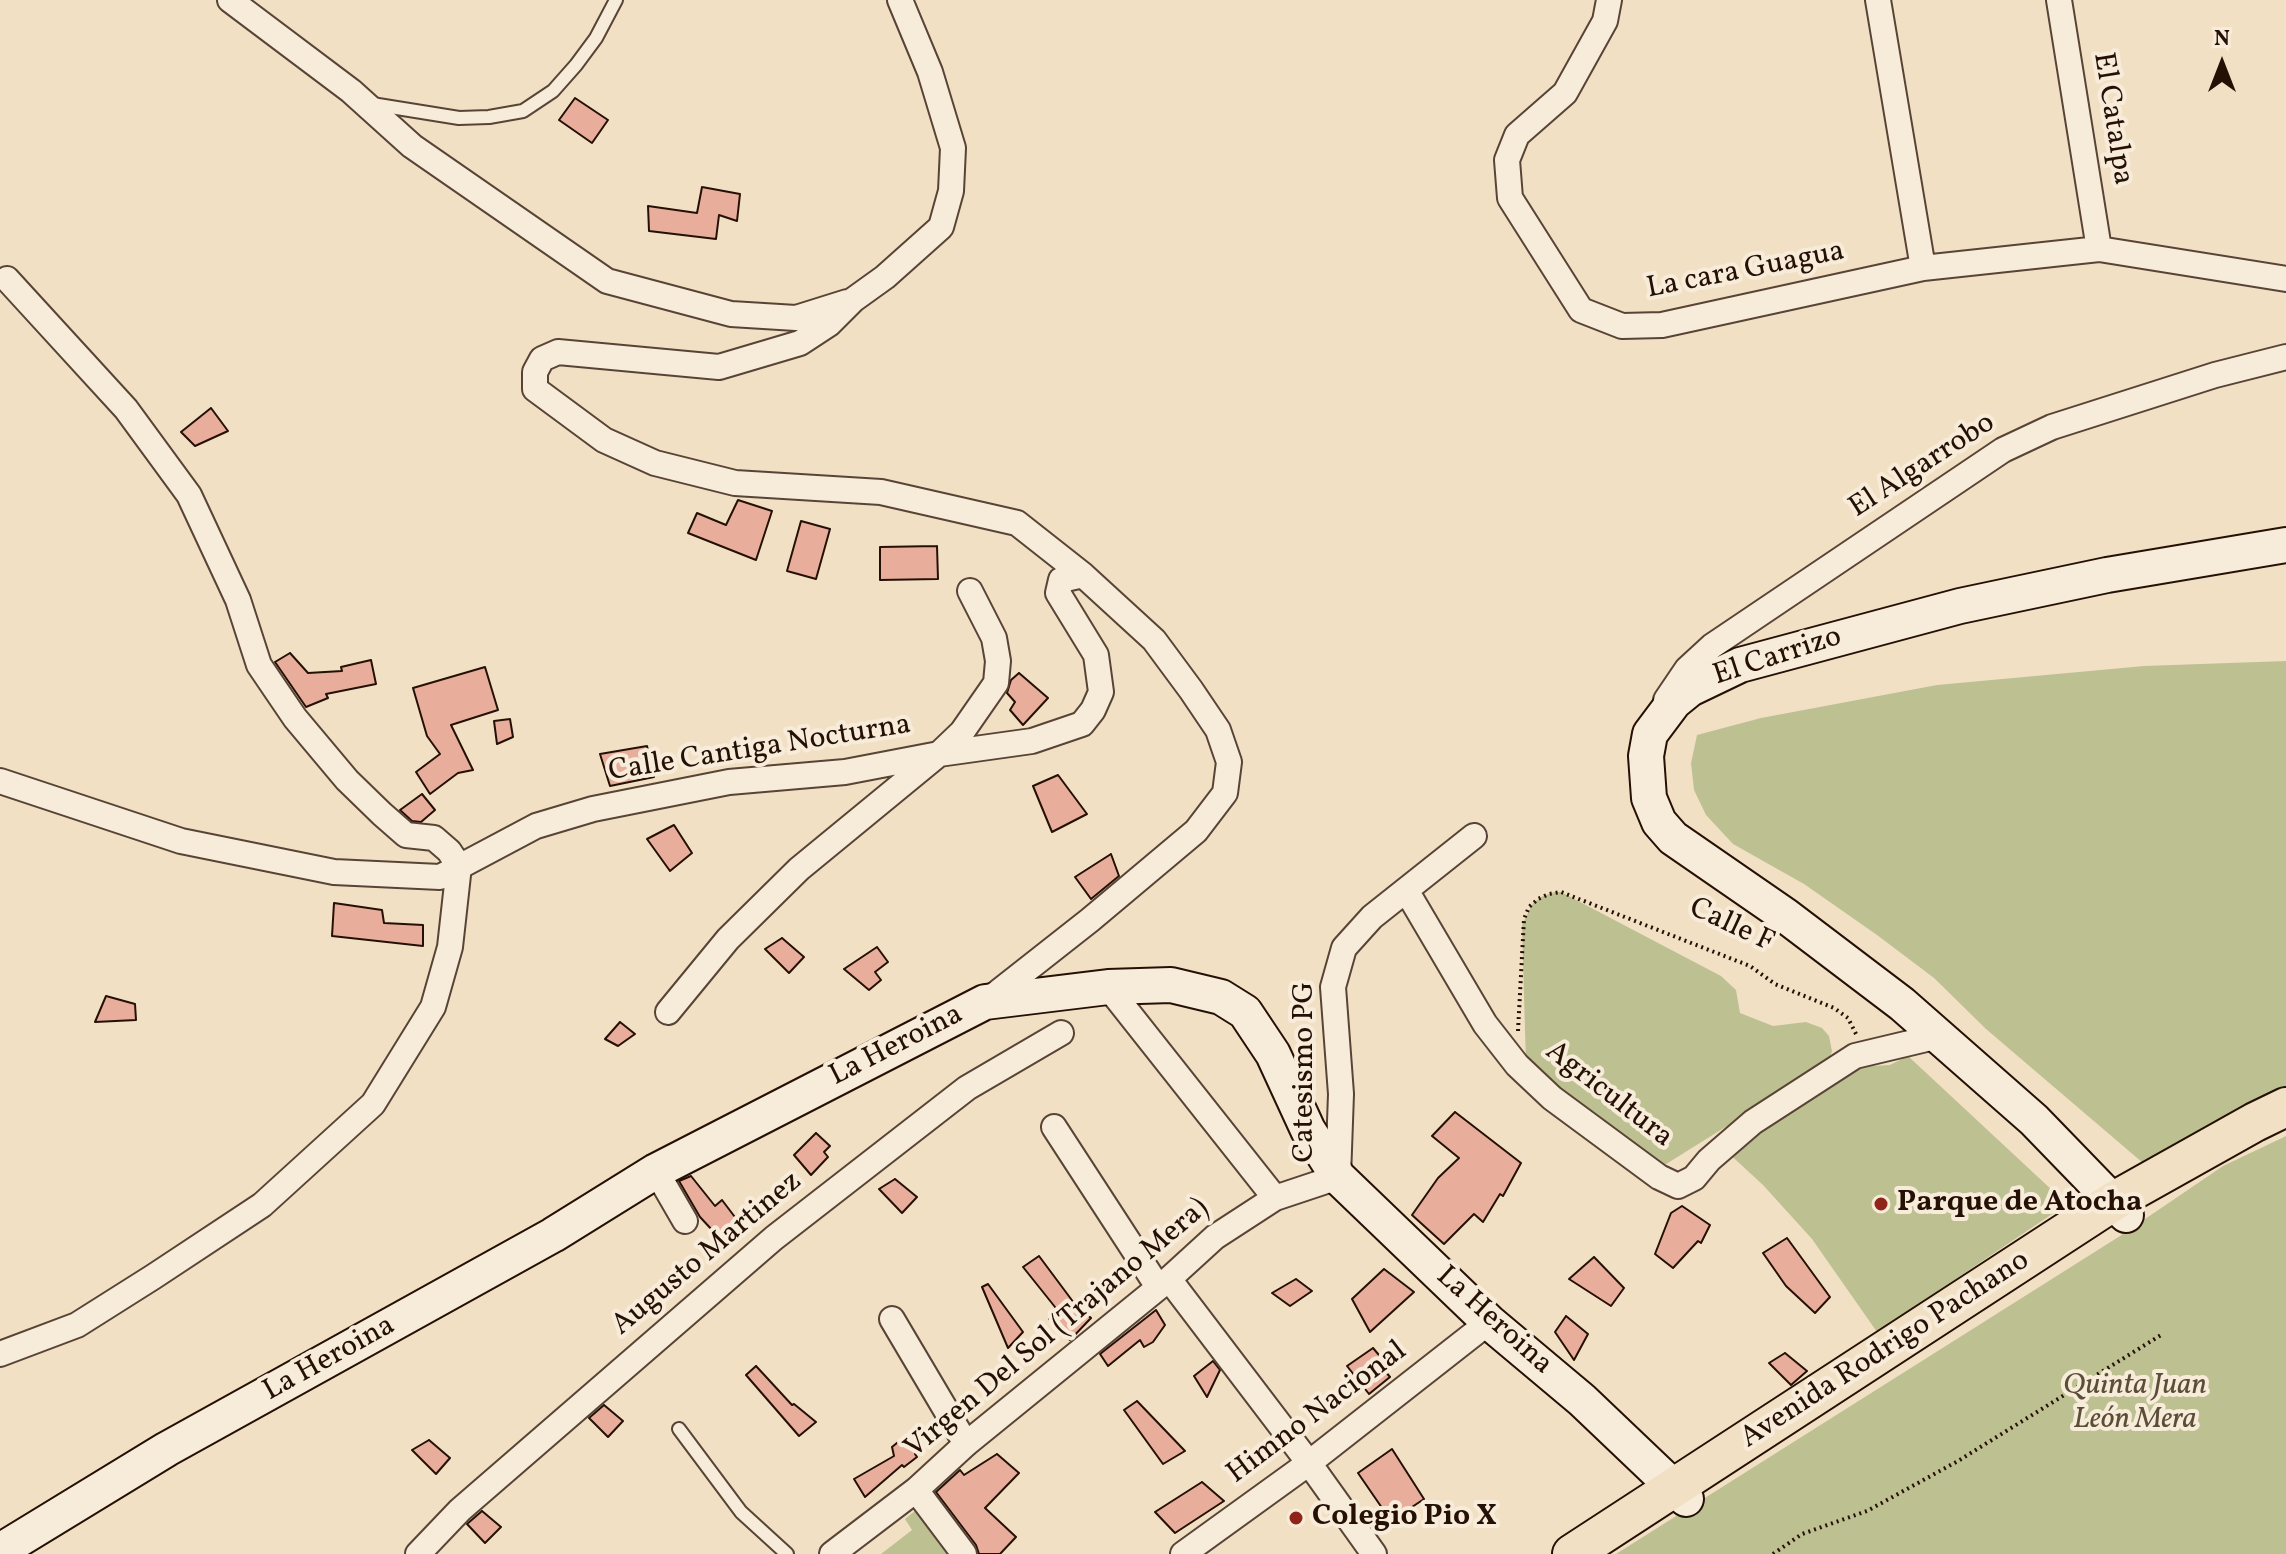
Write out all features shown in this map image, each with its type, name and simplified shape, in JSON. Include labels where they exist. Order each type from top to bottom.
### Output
[{"type":"main road","name":"Avenida Rodrigo Pachano","points":[[1572,1554],[1681,1493],[2120,1208],[2255,1122],[2286,1107]]},
{"type":"main road","name":"Avenida Rodrigo Pachano","points":[[2120,1208],[2286,1124]]},
{"type":"main road","name":"Avenida Rodrigo Pachano","points":[[1601,1554],[1681,1493]]},
{"type":"street","points":[[230,0],[365,103],[412,146],[607,281],[731,314],[796,318],[853,300]]},
{"type":"street","points":[[900,0],[930,72],[953,148],[951,191],[941,227],[885,277],[853,300],[829,324],[800,343],[719,367],[558,352],[542,359],[535,372],[535,389],[604,440],[655,463],[735,483],[881,492],[1017,523],[1083,575],[1154,640],[1218,730],[1229,762],[1225,793],[1196,831],[1090,920],[985,1002]]},
{"type":"street","name":"La cara Guagua","points":[[1609,0],[1605,21],[1565,93],[1517,135],[1507,160],[1510,198],[1581,310],[1622,326],[1662,325],[1923,268],[2099,249],[2286,279]]},
{"type":"street","points":[[1878,0],[1923,268]]},
{"type":"street","name":"El Catalpa","points":[[2059,0],[2099,249]]},
{"type":"street","points":[[0,1354],[77,1325],[262,1205],[373,1104],[433,1007],[450,947],[459,866],[449,851],[434,838],[406,835],[394,825],[347,780],[295,718],[259,665],[238,600],[189,495],[126,409],[7,279]]},
{"type":"street","name":"El Algarrobo","points":[[1655,725],[1670,691],[1700,656],[2003,450],[2052,427],[2215,375],[2286,357]]},
{"type":"street","name":"El Carrizo","points":[[2120,1208],[2034,1120],[1902,1004],[1786,916],[1673,838],[1659,822],[1649,798],[1646,756],[1655,725],[1674,702],[1690,689],[1740,665],[1960,606],[2107,575],[2286,545]]},
{"type":"street","name":"Calle Cantiga Nocturna","points":[[0,781],[181,841],[334,872],[440,877],[536,826],[593,809],[729,782],[845,772],[1032,741],[1082,724],[1101,692],[1096,655],[1058,593],[1061,580],[1083,575]]},
{"type":"street","points":[[668,1012],[728,939],[799,869],[962,732],[996,683],[998,661],[994,638],[970,591]]},
{"type":"street","name":"Catesismo PG","points":[[1338,1177],[1341,1094],[1333,987],[1344,948],[1372,917],[1474,836]]},
{"type":"street","name":"Agricultura","points":[[1406,890],[1485,1024],[1517,1065],[1552,1098],[1659,1177],[1678,1186],[1685,1184],[1753,1122],[1855,1056]]},
{"type":"street","name":"La Heroina","points":[[0,1551],[167,1449],[553,1235],[656,1171],[985,1002],[1108,987],[1171,985],[1221,997],[1245,1012],[1273,1054],[1308,1130],[1338,1177],[1489,1322],[1582,1400],[1681,1493]]},
{"type":"street","points":[[1108,987],[1275,1198]]},
{"type":"street","name":"Augusto Martinez","points":[[418,1554],[460,1510],[774,1238],[967,1088],[1061,1033]]},
{"type":"street","points":[[1855,1056],[1939,1036]]},
{"type":"street","points":[[1054,1127],[1164,1283],[1309,1463],[1374,1554]]},
{"type":"street","points":[[656,1171],[685,1221]]},
{"type":"street","name":"Virgen Del Sol (Trajano Mera)","points":[[832,1554],[916,1490],[966,1444],[1164,1283],[1215,1237],[1275,1198],[1338,1177]]},
{"type":"street","points":[[892,1319],[966,1444]]},
{"type":"street","name":"Himno Nacional","points":[[1183,1554],[1309,1463],[1489,1322]]},
{"type":"street","points":[[916,1490],[964,1554]]},
{"type":"lane","points":[[365,103],[459,118],[523,111],[553,91],[576,65],[596,38],[616,0]]},
{"type":"lane","points":[[679,1429],[741,1512],[787,1554]]},
{"type":"path","name":"Calle F","points":[[1517,1065],[1522,925],[1533,903],[1555,892],[1574,895],[1750,966],[1775,984],[1834,1008],[1848,1018],[1855,1029],[1858,1043],[1855,1056]]},
{"type":"path","points":[[1773,1554],[1802,1534],[1867,1511],[1958,1461],[2161,1335]]},
{"type":"green space","points":[[2286,661],[2286,1088],[2247,1104],[2143,1163],[1986,1029],[1934,978],[1804,884],[1733,844],[1706,815],[1694,790],[1691,763],[1697,735],[1761,718],[1937,685],[2144,666]]},
{"type":"green space","points":[[1561,892],[1721,976],[1736,990],[1740,1013],[1773,1026],[1806,1022],[1822,1028],[1829,1036],[1832,1051],[1828,1063],[1663,1166],[1526,1064],[1522,925],[1533,903]]},
{"type":"green space","points":[[1908,1056],[2067,1204],[1877,1332],[1812,1239],[1763,1185],[1724,1149],[1853,1067],[1890,1065]]},
{"type":"green space","name":"Quinta Juan León Mera","points":[[2286,1136],[2286,1554],[1616,1554],[2120,1236],[2223,1166]]},
{"type":"green space","points":[[916,1510],[950,1554],[881,1554],[912,1530],[905,1519]]},
{"type":"building","points":[[575,98],[608,120],[592,143],[559,120]]},
{"type":"building","points":[[702,187],[740,194],[737,221],[719,215],[716,239],[649,231],[648,206],[697,213]]},
{"type":"building","points":[[211,408],[228,431],[195,446],[181,432]]},
{"type":"building","points":[[738,500],[772,511],[756,560],[688,533],[697,513],[726,525]]},
{"type":"building","points":[[801,521],[830,529],[816,579],[787,571]]},
{"type":"building","points":[[937,546],[938,579],[880,580],[880,547]]},
{"type":"building","points":[[290,653],[308,673],[342,671],[341,667],[371,660],[376,684],[326,694],[328,698],[306,707],[275,662]]},
{"type":"building","points":[[485,667],[498,710],[451,725],[473,770],[458,773],[430,794],[416,772],[440,754],[427,736],[413,688]]},
{"type":"building","points":[[1019,673],[1048,698],[1023,725],[1010,710],[1015,702],[1007,693],[1011,680]]},
{"type":"building","points":[[510,719],[513,737],[497,744],[494,721]]},
{"type":"building","points":[[647,746],[654,777],[610,786],[600,754]]},
{"type":"building","points":[[1058,775],[1087,814],[1052,832],[1033,786]]},
{"type":"building","points":[[422,794],[435,810],[421,822],[412,821],[400,810]]},
{"type":"building","points":[[674,825],[692,853],[670,871],[647,839]]},
{"type":"building","points":[[1111,854],[1119,876],[1091,899],[1075,877]]},
{"type":"building","points":[[334,903],[382,910],[384,923],[423,925],[423,946],[332,936]]},
{"type":"building","points":[[782,938],[804,957],[789,973],[765,949]]},
{"type":"building","points":[[877,947],[888,962],[875,972],[881,980],[869,990],[844,969]]},
{"type":"building","points":[[106,996],[135,1004],[136,1020],[95,1022]]},
{"type":"building","points":[[620,1022],[635,1034],[618,1046],[605,1039]]},
{"type":"building","points":[[1455,1112],[1521,1163],[1503,1196],[1500,1194],[1483,1222],[1474,1214],[1444,1244],[1412,1215],[1438,1178],[1459,1158],[1432,1136]]},
{"type":"building","points":[[816,1133],[830,1146],[824,1152],[828,1157],[811,1175],[794,1155]]},
{"type":"building","points":[[691,1176],[715,1206],[722,1200],[747,1233],[726,1245],[700,1217],[679,1181]]},
{"type":"building","points":[[895,1179],[917,1197],[902,1213],[879,1189]]},
{"type":"building","points":[[1682,1206],[1710,1225],[1701,1243],[1698,1241],[1673,1268],[1655,1254],[1671,1213]]},
{"type":"building","points":[[1787,1238],[1830,1297],[1815,1313],[1786,1286],[1763,1253]]},
{"type":"building","points":[[1039,1256],[1074,1303],[1091,1318],[1070,1340],[1049,1319],[1059,1312],[1023,1267]]},
{"type":"building","points":[[1594,1257],[1624,1288],[1611,1306],[1569,1279]]},
{"type":"building","points":[[1384,1269],[1414,1292],[1370,1332],[1352,1299]]},
{"type":"building","points":[[1296,1279],[1312,1291],[1290,1306],[1272,1293]]},
{"type":"building","points":[[988,1284],[1023,1332],[1008,1348],[982,1287]]},
{"type":"building","points":[[1156,1310],[1165,1325],[1153,1342],[1144,1347],[1140,1340],[1108,1366],[1100,1354]]},
{"type":"building","points":[[1566,1316],[1588,1334],[1574,1360],[1555,1332]]},
{"type":"building","points":[[1373,1348],[1384,1361],[1380,1365],[1390,1377],[1369,1394],[1347,1366]]},
{"type":"building","points":[[1785,1353],[1807,1371],[1791,1385],[1769,1363]]},
{"type":"building","points":[[1213,1361],[1220,1370],[1207,1397],[1194,1376]]},
{"type":"building","points":[[756,1366],[792,1405],[816,1422],[799,1436],[746,1375]]},
{"type":"building","points":[[1137,1401],[1185,1451],[1163,1464],[1124,1410]]},
{"type":"building","points":[[604,1405],[623,1421],[608,1437],[589,1418]]},
{"type":"building","points":[[903,1438],[910,1447],[916,1443],[920,1449],[915,1454],[917,1457],[904,1467],[902,1465],[865,1497],[854,1479],[894,1456],[892,1447]]},
{"type":"building","points":[[429,1440],[450,1458],[436,1474],[412,1450]]},
{"type":"building","points":[[1392,1449],[1424,1499],[1391,1521],[1358,1473]]},
{"type":"building","points":[[997,1454],[1019,1473],[985,1508],[1016,1537],[1000,1554],[979,1554],[976,1545],[936,1492],[960,1470],[964,1475]]},
{"type":"building","points":[[1202,1482],[1224,1501],[1175,1533],[1155,1512]]},
{"type":"building","points":[[482,1511],[501,1527],[485,1543],[467,1524]]},
{"type":"place","name":"Parque de Atocha","points":[[1881,1204]]},
{"type":"place","name":"Colegio Pio X","points":[[1296,1518]]}]
